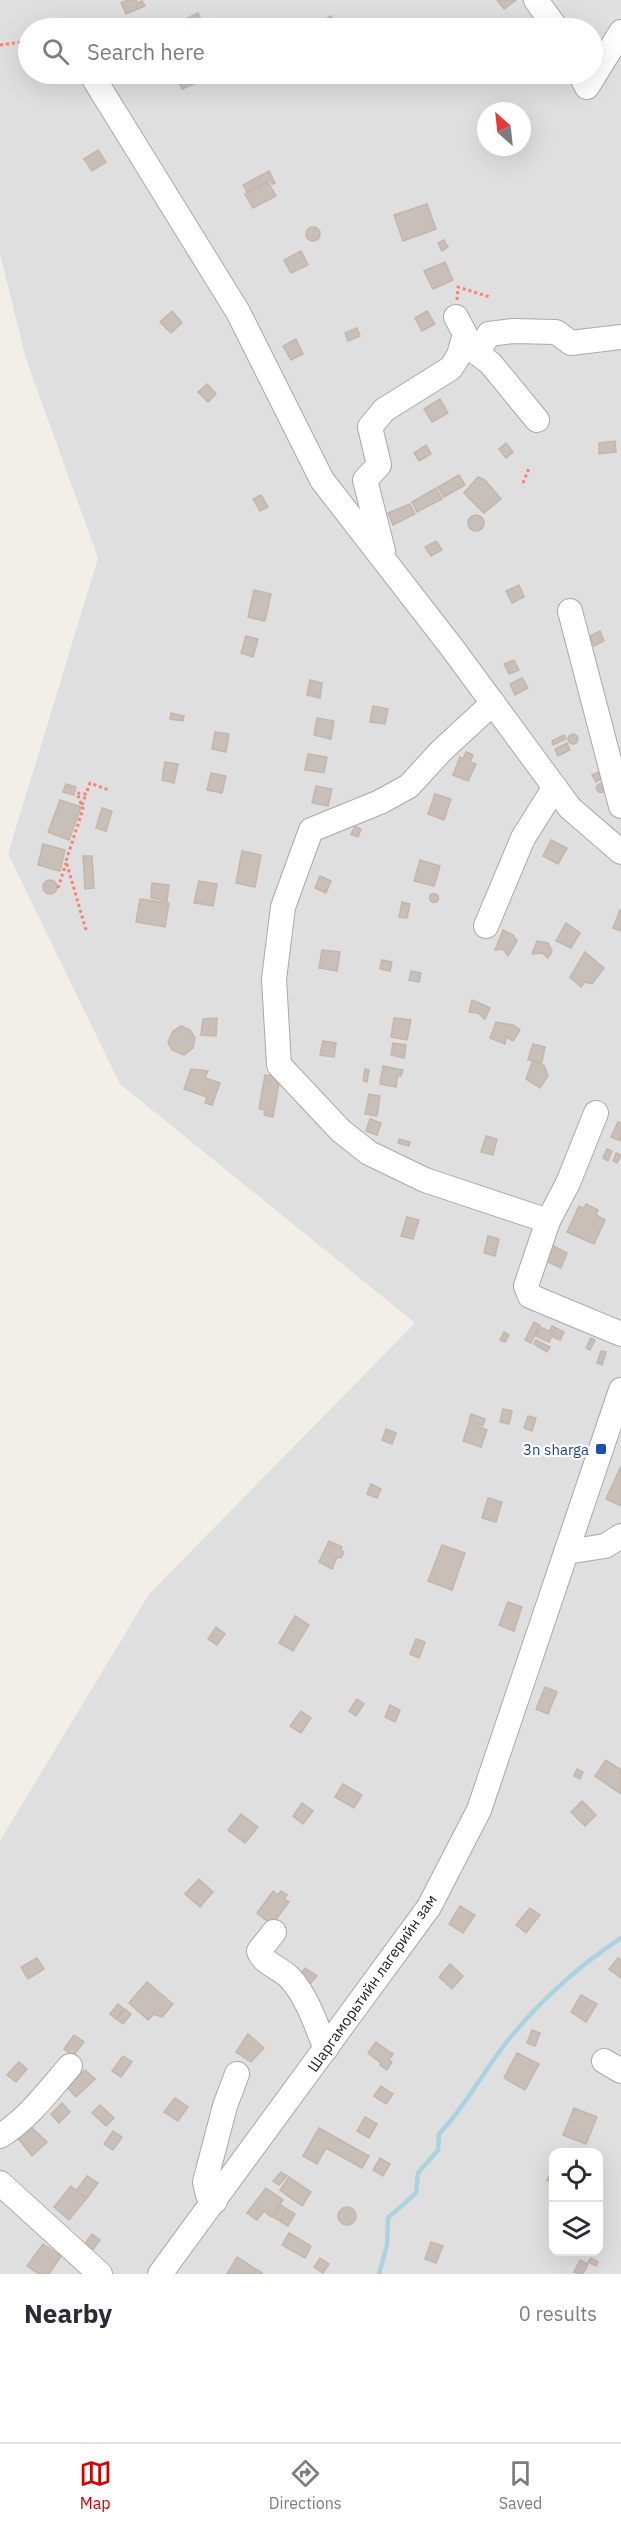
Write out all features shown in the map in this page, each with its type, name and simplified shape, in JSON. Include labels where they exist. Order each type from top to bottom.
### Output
[{"type":"street","points":[[536,0],[549,18]]},
{"type":"street","points":[[603,61],[621,32]]},
{"type":"street","points":[[97,84],[238,312],[322,480],[493,703],[570,808],[621,852]]},
{"type":"street","points":[[456,317],[470,347],[491,364],[537,420]]},
{"type":"street","points":[[386,562],[365,480],[379,465],[370,427],[384,410],[451,368],[470,347],[489,334],[513,331],[556,332],[571,343],[621,337]]},
{"type":"street","points":[[570,611],[621,806]]},
{"type":"street","points":[[493,703],[441,751],[409,786],[380,802],[311,830],[283,907],[274,979],[279,1065],[341,1131],[369,1153],[425,1180],[548,1221]]},
{"type":"street","points":[[486,926],[523,838],[555,787]]},
{"type":"street","points":[[596,1113],[568,1183],[548,1221],[526,1286],[530,1296],[621,1334]]},
{"type":"street","name":"Шаргаморьтийн лагерийн зам","points":[[160,2274],[429,1907],[479,1810],[621,1390]]},
{"type":"street","points":[[566,1552],[605,1546],[621,1536]]},
{"type":"street","points":[[274,1932],[259,1951],[261,1957],[289,1977],[305,2000],[326,2049]]},
{"type":"street","points":[[0,2136],[12,2129],[70,2066]]},
{"type":"street","points":[[215,2201],[208,2194],[205,2182],[225,2106],[237,2074]]},
{"type":"street","points":[[0,2183],[100,2274]]},
{"type":"path","points":[[0,45],[18,42]]},
{"type":"path","points":[[456,317],[458,287],[490,297]]},
{"type":"path","points":[[523,483],[529,468]]},
{"type":"path","points":[[82,805],[90,783],[109,790]]},
{"type":"path","points":[[58,888],[83,809],[77,793],[86,794]]},
{"type":"path","points":[[66,861],[86,930]]},
{"type":"shaded area","points":[[0,0],[621,0],[621,2274],[0,2274],[0,1841],[149,1594],[415,1323],[120,1084],[8,854],[98,558],[26,359],[0,254]]},
{"type":"building","points":[[136,0],[137,3],[142,1],[145,6],[126,14],[121,3]]},
{"type":"building","points":[[497,0],[516,0],[504,9]]},
{"type":"building","points":[[198,13],[200,18],[187,18]]},
{"type":"building","points":[[180,84],[194,84],[182,89]]},
{"type":"building","points":[[98,150],[106,162],[92,171],[84,159]]},
{"type":"building","points":[[269,171],[275,183],[272,184],[270,180],[247,192],[243,185]]},
{"type":"building","points":[[268,182],[276,196],[253,208],[245,194]]},
{"type":"building","points":[[427,204],[436,229],[403,241],[394,215]]},
{"type":"building","points":[[310,227],[316,227],[320,234],[316,241],[310,241],[306,237],[306,231]]},
{"type":"building","points":[[444,240],[448,247],[442,251],[438,243]]},
{"type":"building","points":[[301,251],[308,265],[291,273],[284,260]]},
{"type":"building","points":[[445,262],[453,280],[433,289],[424,271]]},
{"type":"building","points":[[172,311],[182,323],[171,333],[160,322]]},
{"type":"building","points":[[427,311],[435,324],[422,331],[415,318]]},
{"type":"building","points":[[357,328],[360,336],[348,341],[345,333]]},
{"type":"building","points":[[296,339],[303,354],[291,360],[283,346]]},
{"type":"building","points":[[207,384],[216,394],[208,402],[198,392]]},
{"type":"building","points":[[440,399],[448,413],[432,422],[424,409]]},
{"type":"building","points":[[615,441],[616,452],[599,454],[599,443]]},
{"type":"building","points":[[506,443],[513,452],[506,458],[499,449]]},
{"type":"building","points":[[426,445],[431,454],[419,461],[414,453]]},
{"type":"building","points":[[459,475],[465,485],[444,497],[438,487]]},
{"type":"building","points":[[478,477],[485,480],[501,499],[484,513],[464,493]]},
{"type":"building","points":[[436,488],[442,499],[417,512],[412,502]]},
{"type":"building","points":[[261,495],[268,507],[260,511],[253,499]]},
{"type":"building","points":[[410,504],[415,514],[393,525],[388,513]]},
{"type":"building","points":[[473,515],[479,515],[484,523],[482,529],[473,531],[468,526],[468,520]]},
{"type":"building","points":[[436,541],[442,550],[431,556],[425,547]]},
{"type":"building","points":[[519,585],[524,597],[512,603],[506,591]]},
{"type":"building","points":[[254,590],[271,594],[265,621],[248,617]]},
{"type":"building","points":[[600,631],[604,641],[594,646],[590,636]]},
{"type":"building","points":[[246,636],[258,639],[253,657],[241,653]]},
{"type":"building","points":[[514,660],[519,670],[509,674],[504,664]]},
{"type":"building","points":[[522,678],[528,688],[515,695],[510,684]]},
{"type":"building","points":[[310,680],[322,683],[320,698],[307,695]]},
{"type":"building","points":[[373,706],[388,709],[385,724],[370,722]]},
{"type":"building","points":[[171,713],[184,716],[183,721],[170,719]]},
{"type":"building","points":[[317,718],[334,721],[331,739],[314,735]]},
{"type":"building","points":[[215,732],[229,734],[226,752],[212,749]]},
{"type":"building","points":[[573,734],[578,739],[573,744],[568,739]]},
{"type":"building","points":[[564,735],[566,739],[553,745],[552,741]]},
{"type":"building","points":[[567,743],[570,750],[558,756],[555,749]]},
{"type":"building","points":[[466,752],[473,755],[470,762],[476,764],[468,781],[453,775],[460,757],[463,759]]},
{"type":"building","points":[[308,754],[327,757],[324,773],[305,770]]},
{"type":"building","points":[[165,762],[178,764],[174,783],[162,780]]},
{"type":"building","points":[[601,771],[604,777],[596,782],[592,775]]},
{"type":"building","points":[[211,773],[226,776],[222,793],[207,790]]},
{"type":"building","points":[[601,783],[606,788],[601,793],[596,788]]},
{"type":"building","points":[[66,784],[76,787],[74,795],[63,792]]},
{"type":"building","points":[[316,786],[332,789],[328,806],[312,803]]},
{"type":"building","points":[[435,794],[451,799],[444,820],[428,814]]},
{"type":"building","points":[[60,800],[81,807],[69,840],[48,832]]},
{"type":"building","points":[[102,808],[112,811],[106,831],[96,828]]},
{"type":"building","points":[[355,826],[361,829],[358,837],[351,834]]},
{"type":"building","points":[[551,840],[567,848],[558,864],[543,856]]},
{"type":"building","points":[[43,844],[65,850],[60,871],[38,865]]},
{"type":"building","points":[[242,851],[261,855],[255,887],[236,883]]},
{"type":"building","points":[[83,856],[92,856],[94,888],[85,889]]},
{"type":"building","points":[[420,860],[440,866],[434,886],[414,881]]},
{"type":"building","points":[[320,876],[331,881],[326,893],[315,888]]},
{"type":"building","points":[[50,880],[55,882],[57,887],[55,892],[50,894],[45,892],[43,887],[45,882]]},
{"type":"building","points":[[199,881],[217,884],[213,906],[194,903]]},
{"type":"building","points":[[152,883],[169,885],[167,901],[151,898]]},
{"type":"building","points":[[434,894],[438,898],[434,902],[430,898]]},
{"type":"building","points":[[140,899],[169,903],[165,927],[136,922]]},
{"type":"building","points":[[402,902],[410,904],[407,918],[399,917]]},
{"type":"building","points":[[621,911],[621,931],[613,928]]},
{"type":"building","points":[[566,923],[580,933],[571,948],[556,941]]},
{"type":"building","points":[[503,930],[513,935],[517,941],[508,956],[503,949],[495,950]]},
{"type":"building","points":[[537,941],[548,943],[552,951],[548,958],[542,953],[532,954]]},
{"type":"building","points":[[322,950],[340,952],[337,971],[319,968]]},
{"type":"building","points":[[585,952],[604,968],[592,984],[585,982],[581,987],[570,977]]},
{"type":"building","points":[[382,960],[392,962],[390,971],[380,969]]},
{"type":"building","points":[[411,971],[421,973],[419,982],[409,980]]},
{"type":"building","points":[[472,1000],[490,1008],[485,1019],[478,1013],[469,1012]]},
{"type":"building","points":[[217,1018],[216,1036],[201,1035],[203,1019]]},
{"type":"building","points":[[394,1018],[411,1020],[407,1040],[391,1037]]},
{"type":"building","points":[[496,1022],[513,1025],[520,1030],[513,1041],[506,1037],[505,1044],[490,1038]]},
{"type":"building","points":[[181,1026],[190,1030],[195,1038],[193,1048],[184,1055],[172,1050],[168,1042],[173,1031]]},
{"type":"building","points":[[323,1041],[336,1043],[334,1057],[320,1055]]},
{"type":"building","points":[[393,1043],[406,1045],[404,1058],[391,1055]]},
{"type":"building","points":[[533,1044],[545,1047],[542,1062],[528,1060]]},
{"type":"building","points":[[533,1060],[544,1065],[548,1076],[540,1088],[526,1079]]},
{"type":"building","points":[[383,1066],[403,1070],[401,1076],[398,1075],[396,1087],[380,1084]]},
{"type":"building","points":[[191,1069],[208,1071],[205,1078],[220,1083],[212,1105],[205,1103],[207,1097],[184,1089]]},
{"type":"building","points":[[365,1069],[369,1070],[367,1082],[363,1081]]},
{"type":"building","points":[[265,1075],[280,1077],[273,1117],[264,1115],[265,1110],[259,1109]]},
{"type":"building","points":[[369,1094],[380,1096],[377,1116],[365,1114]]},
{"type":"building","points":[[370,1119],[381,1123],[377,1135],[366,1131]]},
{"type":"building","points":[[618,1122],[621,1123],[621,1141],[611,1137]]},
{"type":"building","points":[[486,1136],[497,1139],[493,1155],[481,1152]]},
{"type":"building","points":[[399,1139],[410,1142],[409,1146],[398,1143]]},
{"type":"building","points":[[607,1149],[612,1151],[608,1161],[603,1158]]},
{"type":"building","points":[[616,1153],[621,1155],[617,1163],[613,1161]]},
{"type":"building","points":[[586,1204],[598,1210],[596,1215],[605,1220],[594,1244],[567,1232],[579,1206],[584,1208]]},
{"type":"building","points":[[407,1217],[419,1220],[413,1239],[401,1236]]},
{"type":"building","points":[[488,1236],[499,1239],[495,1256],[484,1253]]},
{"type":"building","points":[[552,1245],[567,1253],[561,1268],[544,1260]]},
{"type":"building","points":[[534,1322],[540,1325],[531,1343],[525,1340]]},
{"type":"building","points":[[552,1326],[564,1332],[560,1340],[553,1337],[555,1332],[550,1330]]},
{"type":"building","points":[[540,1327],[553,1333],[549,1342],[536,1336]]},
{"type":"building","points":[[504,1332],[509,1335],[505,1342],[500,1340]]},
{"type":"building","points":[[591,1338],[595,1340],[590,1350],[586,1348]]},
{"type":"building","points":[[536,1340],[550,1347],[547,1352],[534,1344]]},
{"type":"building","points":[[601,1351],[606,1352],[602,1365],[597,1363]]},
{"type":"building","points":[[503,1409],[512,1411],[509,1424],[500,1422]]},
{"type":"building","points":[[471,1414],[485,1419],[483,1426],[469,1421]]},
{"type":"building","points":[[528,1416],[536,1418],[532,1431],[524,1428]]},
{"type":"building","points":[[469,1423],[487,1430],[481,1447],[463,1441]]},
{"type":"building","points":[[386,1429],[396,1433],[392,1444],[382,1440]]},
{"type":"building","points":[[621,1466],[621,1506],[606,1499]]},
{"type":"building","points":[[371,1484],[381,1489],[377,1498],[367,1494]]},
{"type":"building","points":[[488,1498],[502,1502],[496,1522],[482,1518]]},
{"type":"building","points":[[329,1541],[342,1547],[341,1550],[344,1552],[341,1558],[337,1557],[332,1569],[319,1562]]},
{"type":"building","points":[[442,1545],[465,1553],[452,1590],[428,1581]]},
{"type":"building","points":[[508,1602],[522,1607],[514,1631],[499,1625]]},
{"type":"building","points":[[295,1616],[309,1625],[293,1651],[279,1643]]},
{"type":"building","points":[[216,1627],[225,1634],[217,1645],[208,1639]]},
{"type":"building","points":[[416,1639],[425,1642],[419,1658],[410,1654]]},
{"type":"building","points":[[545,1687],[557,1692],[548,1714],[536,1709]]},
{"type":"building","points":[[357,1699],[364,1704],[356,1716],[349,1711]]},
{"type":"building","points":[[390,1705],[400,1710],[395,1722],[385,1717]]},
{"type":"building","points":[[301,1711],[311,1718],[301,1733],[290,1726]]},
{"type":"building","points":[[606,1760],[621,1770],[621,1794],[595,1776]]},
{"type":"building","points":[[577,1769],[583,1772],[580,1779],[574,1776]]},
{"type":"building","points":[[343,1784],[362,1795],[354,1808],[335,1797]]},
{"type":"building","points":[[582,1801],[596,1815],[585,1826],[571,1812]]},
{"type":"building","points":[[302,1803],[313,1811],[303,1824],[293,1816]]},
{"type":"building","points":[[241,1814],[258,1827],[245,1843],[228,1830]]},
{"type":"building","points":[[199,1879],[213,1892],[200,1907],[185,1894]]},
{"type":"building","points":[[273,1891],[278,1895],[281,1891],[287,1895],[284,1899],[289,1902],[272,1925],[257,1913]]},
{"type":"building","points":[[460,1906],[475,1915],[463,1933],[449,1924]]},
{"type":"building","points":[[530,1908],[540,1915],[526,1933],[516,1925]]},
{"type":"building","points":[[37,1958],[44,1969],[28,1979],[21,1967]]},
{"type":"building","points":[[618,1958],[621,1960],[621,1978],[609,1969]]},
{"type":"building","points":[[450,1964],[463,1976],[452,1989],[439,1977]]},
{"type":"building","points":[[305,1968],[317,1976],[305,1989],[296,1981]]},
{"type":"building","points":[[147,1982],[173,2004],[162,2017],[154,2014],[148,2020],[129,2003]]},
{"type":"building","points":[[581,1995],[597,2004],[586,2022],[571,2012]]},
{"type":"building","points":[[118,2004],[124,2009],[116,2019],[110,2014]]},
{"type":"building","points":[[125,2009],[131,2014],[123,2024],[117,2019]]},
{"type":"building","points":[[532,2030],[540,2033],[535,2046],[527,2043]]},
{"type":"building","points":[[248,2034],[264,2048],[251,2062],[236,2052]]},
{"type":"building","points":[[74,2035],[84,2042],[73,2056],[64,2049]]},
{"type":"building","points":[[376,2042],[393,2054],[389,2060],[392,2062],[387,2070],[368,2053]]},
{"type":"building","points":[[517,2053],[539,2064],[525,2090],[504,2078]]},
{"type":"building","points":[[123,2056],[132,2062],[121,2077],[112,2071]]},
{"type":"building","points":[[19,2062],[27,2069],[16,2082],[7,2075]]},
{"type":"building","points":[[85,2070],[95,2079],[76,2097],[67,2087]]},
{"type":"building","points":[[381,2086],[393,2094],[386,2104],[374,2096]]},
{"type":"building","points":[[175,2098],[188,2107],[178,2121],[164,2112]]},
{"type":"building","points":[[62,2103],[70,2112],[59,2123],[51,2114]]},
{"type":"building","points":[[100,2105],[114,2118],[106,2126],[92,2113]]},
{"type":"building","points":[[574,2108],[597,2117],[586,2144],[563,2135]]},
{"type":"building","points":[[365,2117],[377,2124],[369,2138],[357,2131]]},
{"type":"building","points":[[29,2125],[47,2142],[32,2156],[17,2137]]},
{"type":"building","points":[[319,2128],[369,2156],[362,2168],[326,2148],[317,2164],[303,2156]]},
{"type":"building","points":[[113,2131],[122,2137],[113,2150],[104,2144]]},
{"type":"building","points":[[380,2158],[390,2164],[383,2176],[373,2170]]},
{"type":"building","points":[[281,2172],[287,2176],[279,2185],[273,2181]]},
{"type":"building","points":[[87,2176],[98,2183],[87,2198],[76,2191]]},
{"type":"building","points":[[289,2177],[311,2192],[302,2206],[280,2190]]},
{"type":"building","points":[[71,2186],[86,2199],[69,2220],[54,2207]]},
{"type":"building","points":[[266,2188],[283,2200],[271,2217],[264,2211],[257,2220],[247,2213]]},
{"type":"building","points":[[281,2205],[287,2209],[280,2221],[273,2217]]},
{"type":"building","points":[[347,2207],[355,2212],[356,2216],[351,2224],[347,2225],[339,2220],[338,2216],[343,2208]]},
{"type":"building","points":[[289,2210],[295,2214],[288,2226],[281,2222]]},
{"type":"building","points":[[289,2233],[311,2246],[305,2258],[282,2245]]},
{"type":"building","points":[[92,2234],[100,2240],[89,2255],[81,2249]]},
{"type":"building","points":[[431,2242],[443,2246],[436,2263],[425,2259]]},
{"type":"building","points":[[43,2244],[61,2256],[49,2274],[39,2274],[27,2266]]},
{"type":"building","points":[[237,2257],[262,2273],[227,2274]]},
{"type":"building","points":[[320,2258],[329,2264],[323,2273],[314,2267]]},
{"type":"building","points":[[591,2258],[598,2262],[596,2266],[588,2262]]},
{"type":"building","points":[[580,2260],[588,2264],[583,2274],[574,2272]]},
{"type":"waterway","points":[[379,2274],[387,2245],[388,2218],[416,2193],[418,2173],[438,2150],[439,2134],[514,2032],[572,1974],[621,1938]]},
{"type":"place","name":"3n sharga","points":[[601,1449]]}]
